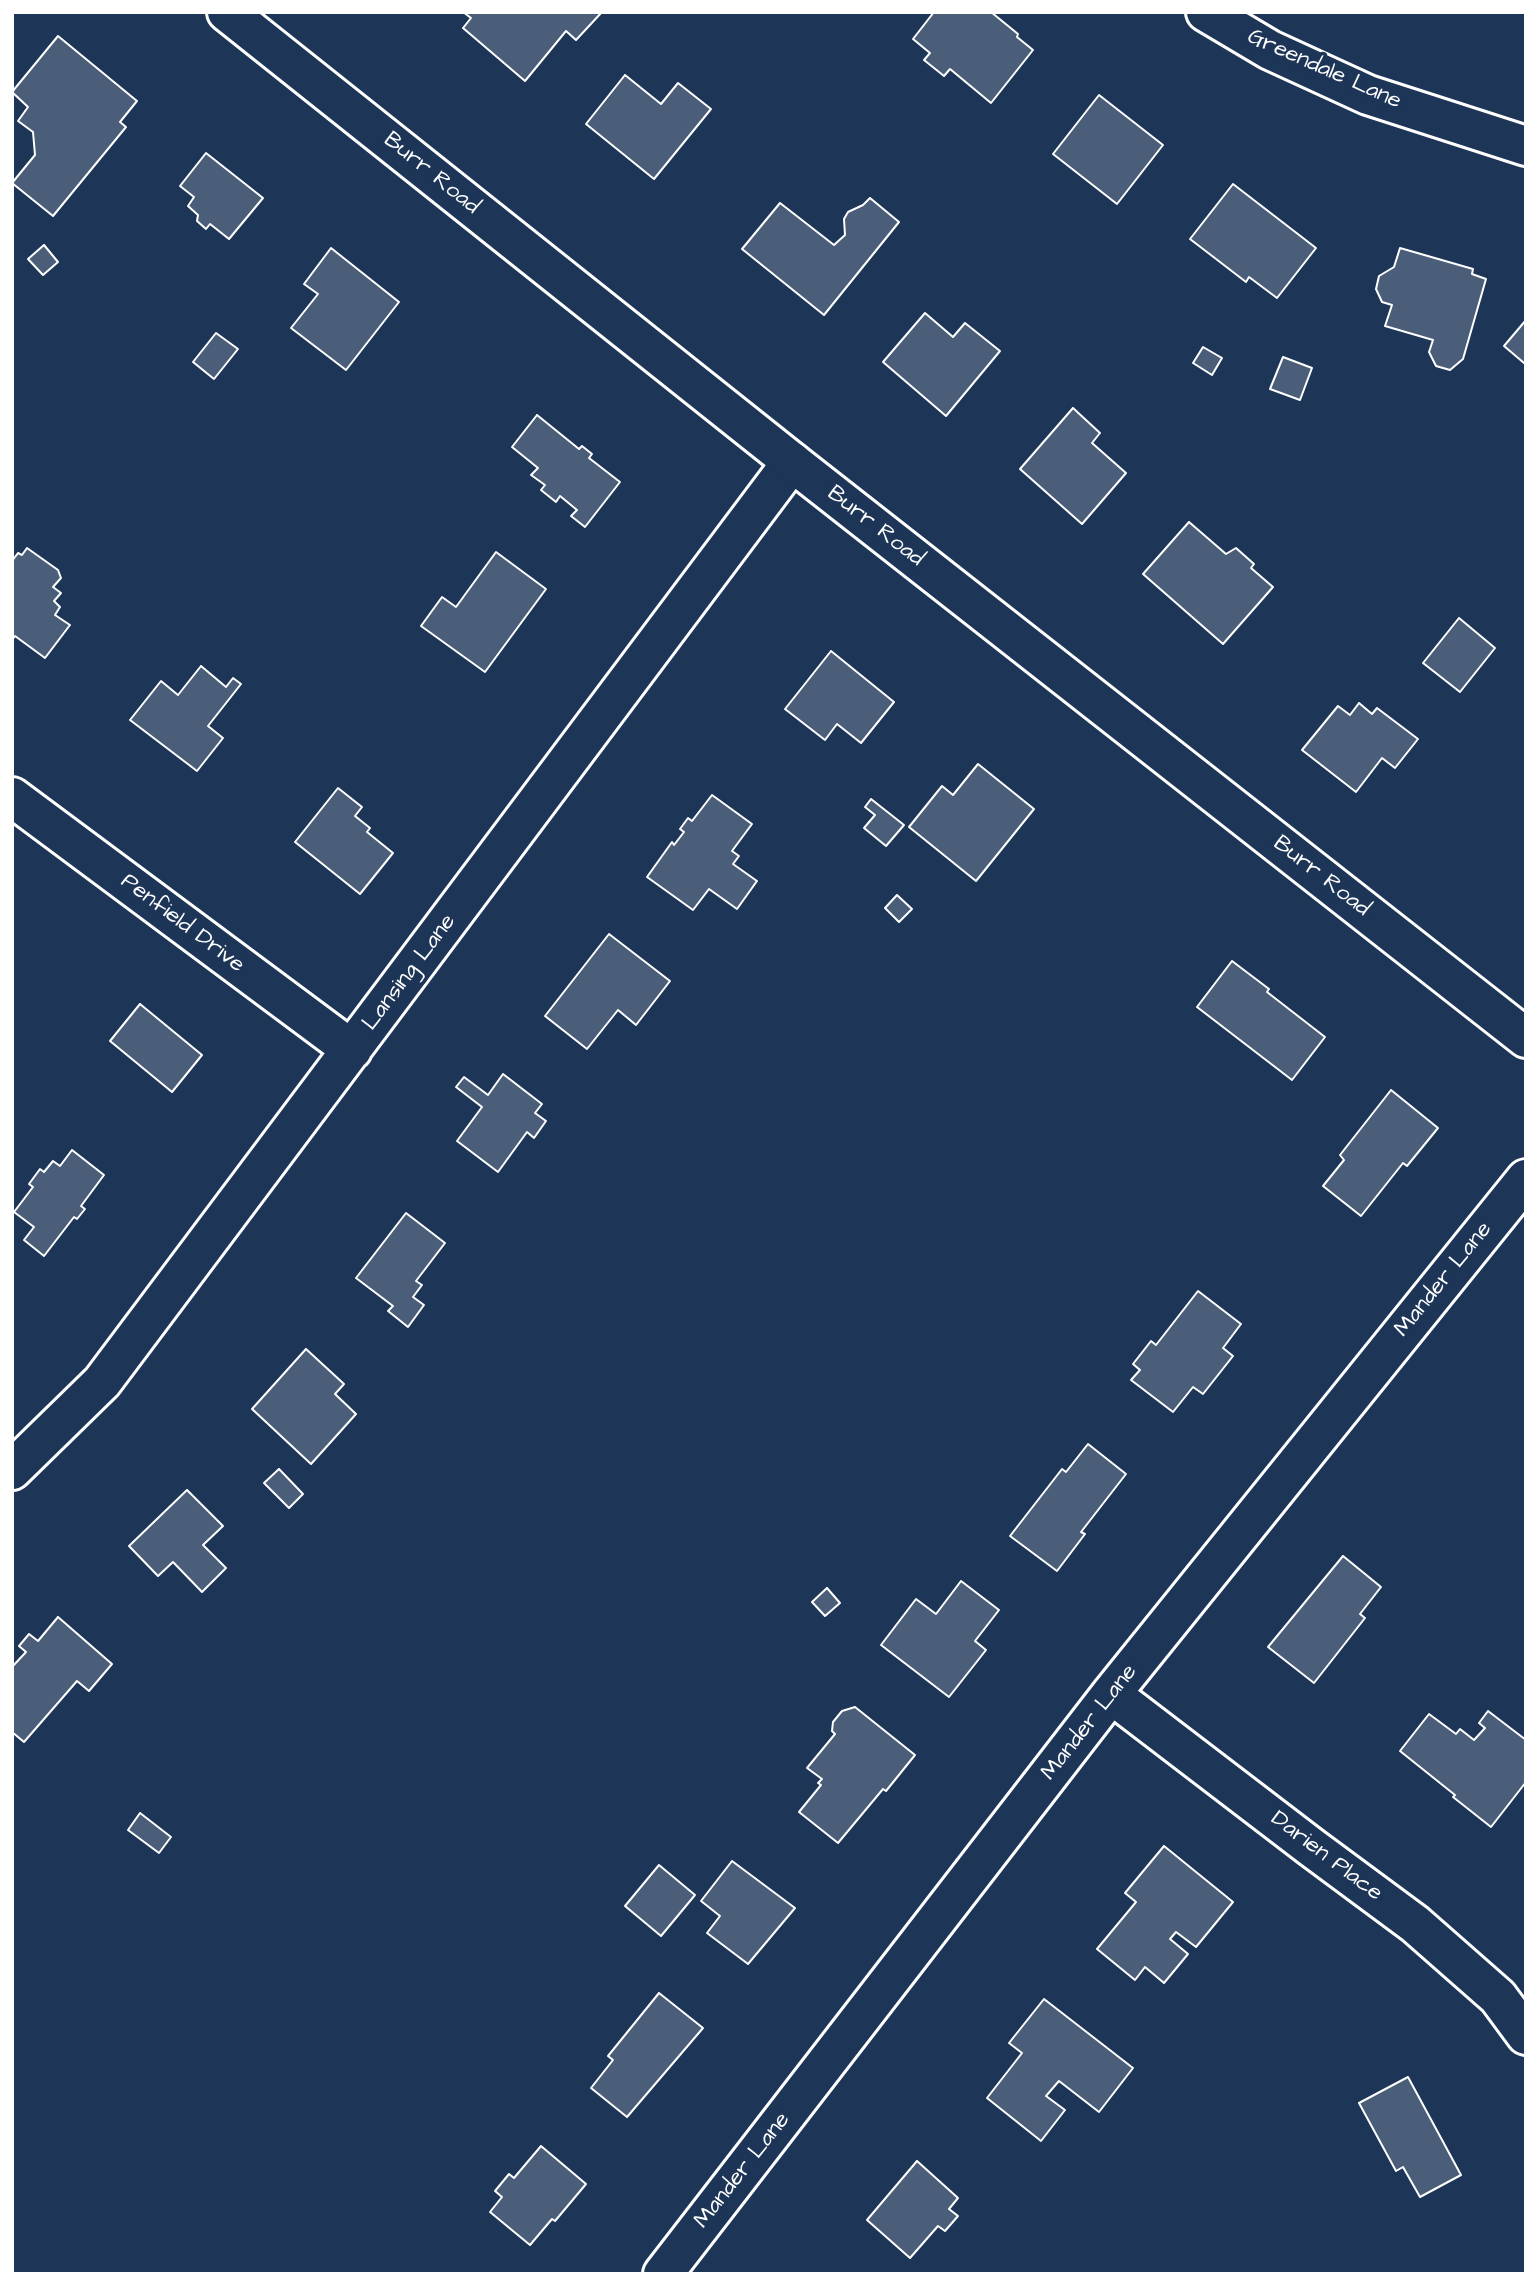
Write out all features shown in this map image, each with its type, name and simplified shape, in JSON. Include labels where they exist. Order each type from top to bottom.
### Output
[{"type":"street","name":"Burr Road","points":[[227,12],[792,462],[1526,1038]]},
{"type":"street","name":"Greendale Lane","points":[[1206,12],[1270,50],[1368,95],[1526,146]]},
{"type":"street","name":"Lansing Lane","points":[[12,1470],[102,1382],[792,462]]},
{"type":"street","name":"Penfield Drive","points":[[12,797],[352,1050]]},
{"type":"street","name":"Mander Lane","points":[[663,2274],[1111,1694],[1526,1179]]},
{"type":"street","name":"Darien Place","points":[[1111,1694],[1415,1924],[1498,1997],[1526,2035]]},
{"type":"building","points":[[463,12],[602,12],[576,40],[566,31],[525,81],[463,28],[471,18]]},
{"type":"building","points":[[934,12],[991,12],[1033,50],[991,103],[950,69],[944,76],[924,60],[930,53],[913,39]]},
{"type":"building","points":[[58,36],[137,101],[120,122],[126,127],[53,216],[12,183],[35,155],[33,132],[18,121],[28,107],[12,92]]},
{"type":"building","points":[[625,75],[661,104],[678,83],[711,109],[654,179],[586,124]]},
{"type":"building","points":[[1099,95],[1163,145],[1117,204],[1053,154]]},
{"type":"building","points":[[206,153],[263,198],[229,239],[210,224],[206,229],[197,221],[198,215],[188,206],[194,197],[180,186]]},
{"type":"building","points":[[1233,184],[1316,248],[1277,298],[1249,277],[1246,282],[1190,239]]},
{"type":"building","points":[[870,198],[899,222],[824,315],[742,249],[780,203],[834,245],[845,235],[844,219],[848,212],[863,205]]},
{"type":"building","points":[[44,245],[58,262],[43,275],[28,259]]},
{"type":"building","points":[[331,248],[399,302],[346,370],[291,328],[318,294],[304,284]]},
{"type":"building","points":[[1400,248],[1473,269],[1472,274],[1486,279],[1463,359],[1450,370],[1436,366],[1429,352],[1433,340],[1385,326],[1392,305],[1382,302],[1376,289],[1379,276],[1394,267]]},
{"type":"building","points":[[925,313],[953,337],[965,323],[1000,351],[946,416],[883,362]]},
{"type":"building","points":[[1526,320],[1526,361],[1524,363],[1504,346]]},
{"type":"building","points":[[216,333],[238,349],[214,379],[193,362]]},
{"type":"building","points":[[1203,347],[1222,358],[1212,375],[1193,363]]},
{"type":"building","points":[[1283,357],[1312,368],[1300,400],[1270,389]]},
{"type":"building","points":[[1073,408],[1100,433],[1092,443],[1126,473],[1082,524],[1020,469]]},
{"type":"building","points":[[537,415],[579,449],[582,446],[592,454],[589,458],[620,482],[585,527],[571,516],[577,510],[560,496],[556,502],[541,490],[545,485],[531,475],[538,468],[512,447]]},
{"type":"building","points":[[1189,522],[1226,554],[1236,548],[1254,564],[1251,568],[1273,587],[1223,644],[1143,574]]},
{"type":"building","points":[[27,548],[58,570],[61,578],[53,587],[61,593],[54,601],[60,607],[55,615],[70,625],[45,658],[15,636],[12,640],[12,561],[18,553],[22,555]]},
{"type":"building","points":[[496,552],[546,589],[485,672],[421,626],[442,597],[456,607]]},
{"type":"building","points":[[1459,618],[1495,648],[1460,692],[1423,663]]},
{"type":"building","points":[[831,651],[894,702],[861,743],[837,724],[825,740],[785,709]]},
{"type":"building","points":[[201,666],[226,687],[233,678],[241,684],[208,726],[223,738],[197,771],[130,720],[161,681],[178,695]]},
{"type":"building","points":[[1359,703],[1372,714],[1377,708],[1418,739],[1395,768],[1382,758],[1356,792],[1302,750],[1338,706],[1350,715]]},
{"type":"building","points":[[978,764],[1034,809],[976,881],[909,827],[942,786],[953,795]]},
{"type":"building","points":[[338,788],[362,807],[355,816],[370,828],[367,832],[393,853],[360,894],[295,842]]},
{"type":"building","points":[[712,795],[752,824],[732,851],[739,856],[733,864],[757,881],[737,909],[709,889],[693,910],[647,877],[672,842],[674,845],[684,832],[680,829],[688,818],[692,821]]},
{"type":"building","points":[[871,799],[904,825],[886,846],[864,828],[875,815],[865,807]]},
{"type":"building","points":[[897,895],[912,909],[899,922],[885,908]]},
{"type":"building","points":[[609,934],[670,981],[636,1025],[618,1010],[587,1049],[545,1016]]},
{"type":"building","points":[[1232,961],[1325,1037],[1292,1080],[1197,1007]]},
{"type":"building","points":[[140,1004],[202,1055],[172,1092],[110,1041]]},
{"type":"building","points":[[503,1074],[542,1104],[535,1113],[546,1121],[534,1138],[527,1132],[498,1172],[457,1141],[482,1107],[456,1087],[464,1077],[488,1095]]},
{"type":"building","points":[[1391,1090],[1438,1128],[1407,1166],[1403,1163],[1361,1216],[1323,1186],[1344,1160],[1340,1155]]},
{"type":"building","points":[[72,1150],[104,1175],[81,1206],[85,1209],[77,1219],[74,1217],[44,1256],[24,1240],[34,1227],[14,1212],[33,1187],[29,1184],[40,1169],[44,1172],[53,1161],[60,1166]]},
{"type":"building","points":[[406,1213],[445,1243],[416,1281],[422,1285],[413,1297],[424,1305],[408,1327],[388,1311],[393,1306],[356,1278]]},
{"type":"building","points":[[1198,1291],[1241,1324],[1223,1348],[1233,1356],[1203,1394],[1193,1387],[1173,1412],[1131,1380],[1140,1370],[1133,1364],[1151,1341],[1156,1345]]},
{"type":"building","points":[[306,1349],[344,1384],[335,1394],[356,1414],[311,1464],[252,1409]]},
{"type":"building","points":[[1088,1444],[1126,1474],[1081,1532],[1085,1534],[1057,1571],[1010,1536],[1062,1469],[1066,1472]]},
{"type":"building","points":[[279,1469],[303,1494],[289,1508],[264,1483]]},
{"type":"building","points":[[187,1490],[223,1526],[203,1545],[226,1568],[202,1592],[173,1562],[158,1576],[129,1546]]},
{"type":"building","points":[[1343,1556],[1381,1587],[1360,1614],[1365,1618],[1314,1683],[1268,1647]]},
{"type":"building","points":[[961,1581],[999,1610],[975,1641],[986,1650],[949,1697],[881,1645],[916,1599],[936,1614]]},
{"type":"building","points":[[827,1588],[840,1603],[825,1616],[812,1602]]},
{"type":"building","points":[[58,1617],[112,1664],[89,1691],[77,1681],[24,1742],[12,1732],[12,1667],[26,1652],[19,1646],[29,1634],[38,1641]]},
{"type":"building","points":[[855,1707],[915,1755],[838,1843],[799,1812],[821,1785],[818,1783],[822,1779],[807,1768],[835,1734],[832,1731],[833,1722],[842,1711]]},
{"type":"building","points":[[1488,1711],[1526,1740],[1526,1782],[1491,1827],[1400,1751],[1429,1714],[1456,1734],[1460,1729],[1474,1740],[1485,1728],[1479,1723]]},
{"type":"building","points":[[140,1813],[171,1837],[159,1853],[128,1830]]},
{"type":"building","points":[[1164,1846],[1233,1902],[1196,1947],[1176,1932],[1170,1939],[1188,1954],[1164,1983],[1145,1967],[1135,1980],[1097,1949],[1136,1902],[1125,1893]]},
{"type":"building","points":[[732,1861],[795,1908],[748,1964],[707,1933],[720,1916],[701,1901]]},
{"type":"building","points":[[659,1865],[695,1895],[661,1936],[625,1906]]},
{"type":"building","points":[[659,1993],[703,2028],[627,2117],[591,2088],[613,2060],[608,2056]]},
{"type":"building","points":[[1044,1999],[1133,2068],[1099,2112],[1059,2081],[1046,2096],[1065,2110],[1041,2141],[987,2098],[1022,2053],[1009,2043]]},
{"type":"building","points":[[1408,2077],[1461,2175],[1420,2197],[1403,2167],[1396,2171],[1359,2103]]},
{"type":"building","points":[[541,2146],[586,2184],[555,2221],[552,2219],[530,2245],[490,2212],[502,2197],[495,2191],[509,2174],[514,2178]]},
{"type":"building","points":[[917,2161],[958,2198],[949,2209],[958,2216],[945,2231],[938,2226],[910,2258],[867,2220]]}]
